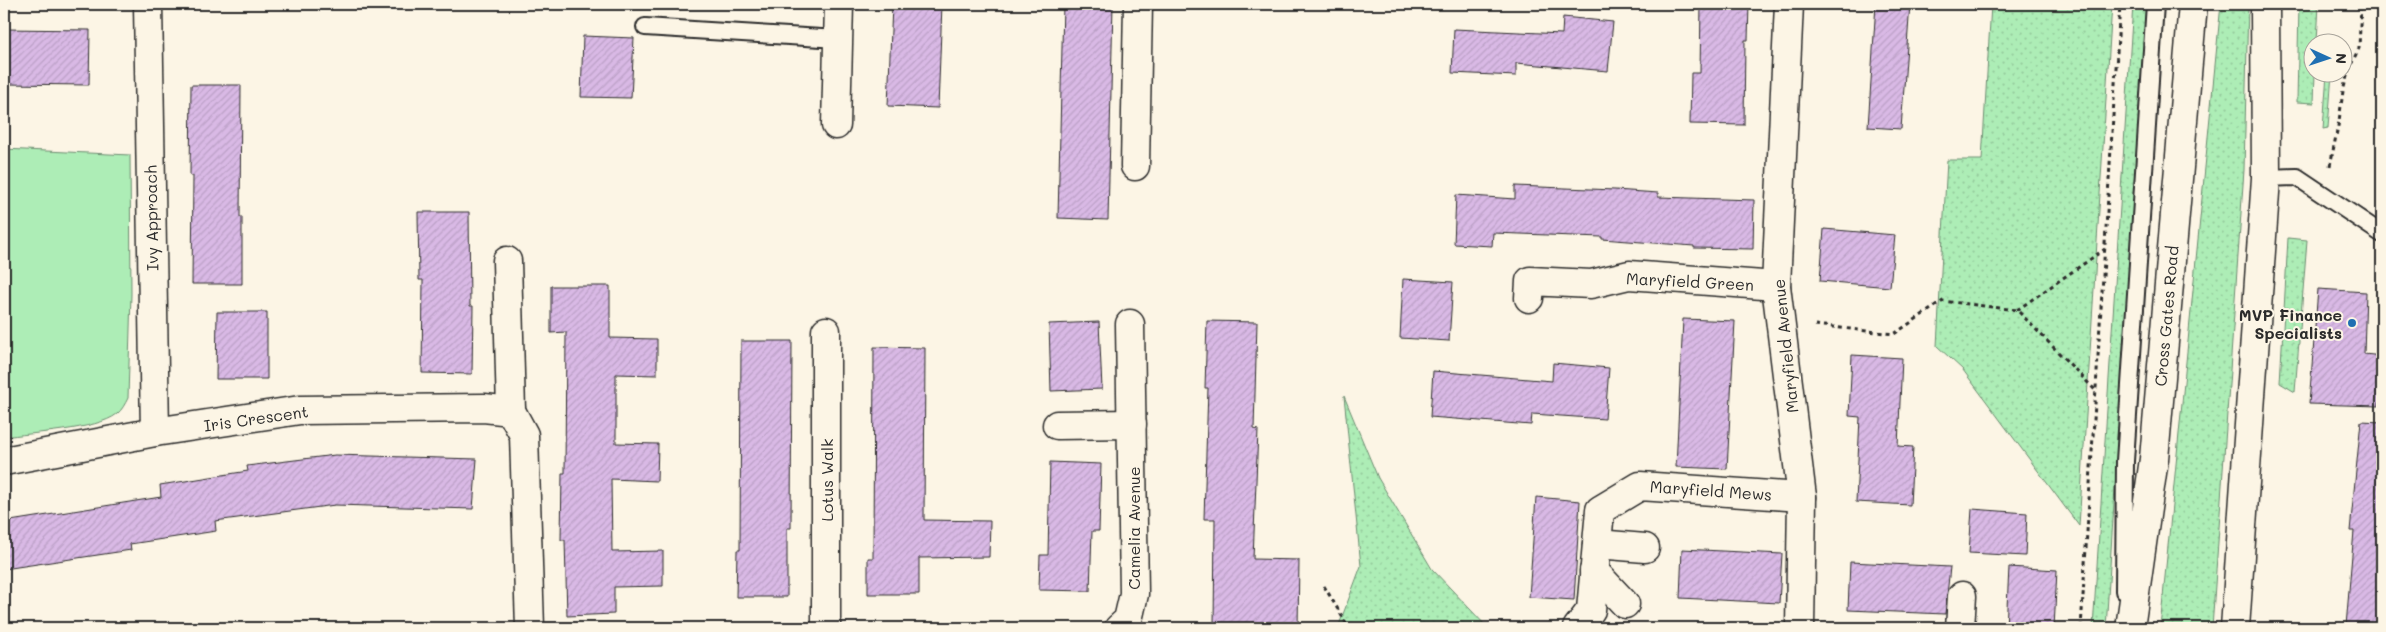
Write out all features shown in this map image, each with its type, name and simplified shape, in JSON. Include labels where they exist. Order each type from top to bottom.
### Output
[{"type":"street","name":"Ivy Approach","points":[[148,4],[155,432]]},
{"type":"street","points":[[836,125],[839,4]]},
{"type":"street","points":[[1135,166],[1138,4]]},
{"type":"street","name":"Maryfield Avenue","points":[[1789,4],[1776,286],[1802,496],[1800,628]]},
{"type":"street","name":"Cross Gates Road","points":[[2130,628],[2154,459],[2193,4]]},
{"type":"street","points":[[2234,628],[2266,178],[2266,4]]},
{"type":"street","points":[[507,261],[511,411],[524,435],[530,628]]},
{"type":"street","name":"Maryfield Green","points":[[1529,298],[1530,281],[1591,284],[1629,275],[1776,286]]},
{"type":"street","name":"Camelia Avenue","points":[[1119,628],[1128,620],[1134,594],[1130,324]]},
{"type":"street","name":"Lotus Walk","points":[[826,331],[826,628]]},
{"type":"street","name":"Iris Crescent","points":[[4,461],[155,432],[300,410],[484,408],[511,411]]},
{"type":"street","points":[[1058,425],[1132,424]]},
{"type":"street","name":"Maryfield Mews","points":[[1577,628],[1591,610],[1600,510],[1640,486],[1802,496]]},
{"type":"street","points":[[1597,544],[1645,548]]},
{"type":"street","points":[[1594,571],[1625,604]]},
{"type":"street","points":[[1960,628],[1962,596]]},
{"type":"lane","name":"Cross Gates Road","points":[[2124,628],[2125,461],[2155,4]]},
{"type":"lane","points":[[646,27],[838,40]]},
{"type":"lane","points":[[2266,178],[2297,178],[2382,234]]},
{"type":"path","points":[[2081,628],[2120,4]]},
{"type":"path","points":[[2323,195],[2339,121],[2343,92],[2349,69],[2359,48],[2360,4]]},
{"type":"path","points":[[2018,310],[2106,249]]},
{"type":"path","points":[[1780,320],[1894,334],[1943,301],[2018,310],[2097,392]]},
{"type":"path","points":[[1324,586],[1349,628]]},
{"type":"green space","points":[[1991,4],[2112,4],[2079,526],[1963,370],[1937,346],[1947,160],[1982,160]]},
{"type":"green space","points":[[2133,4],[2146,4],[2106,628],[2093,628]]},
{"type":"green space","points":[[2221,4],[2248,4],[2244,170],[2212,628],[2160,628]]},
{"type":"green space","points":[[2299,4],[2319,4],[2318,32],[2304,32],[2304,82],[2315,82],[2314,103],[2297,102]]},
{"type":"green space","points":[[2326,82],[2331,82],[2328,128],[2323,129]]},
{"type":"green space","points":[[4,149],[130,155],[131,294],[128,398],[117,414],[95,424],[4,437]]},
{"type":"green space","points":[[2288,238],[2307,240],[2295,392],[2280,383]]},
{"type":"green space","points":[[1344,396],[1378,478],[1432,569],[1488,628],[1336,628],[1339,625],[1361,566]]},
{"type":"building","points":[[892,4],[942,4],[938,108],[888,106]]},
{"type":"building","points":[[1063,4],[1113,4],[1108,220],[1058,218]]},
{"type":"building","points":[[1701,4],[1749,4],[1748,40],[1745,40],[1744,125],[1690,124],[1691,73],[1700,73]]},
{"type":"building","points":[[1876,4],[1910,4],[1901,129],[1868,127]]},
{"type":"building","points":[[1563,17],[1613,22],[1608,71],[1516,63],[1516,76],[1452,73],[1454,29],[1562,34]]},
{"type":"building","points":[[4,29],[90,30],[89,85],[4,84]]},
{"type":"building","points":[[583,36],[634,38],[631,98],[581,97]]},
{"type":"building","points":[[191,85],[241,85],[240,217],[242,217],[242,284],[192,284],[193,176],[190,176]]},
{"type":"building","points":[[1515,186],[1658,193],[1658,197],[1754,200],[1753,249],[1694,248],[1694,246],[1602,239],[1602,237],[1493,233],[1492,246],[1454,244],[1456,195],[1515,199]]},
{"type":"building","points":[[418,212],[469,212],[470,306],[473,306],[472,374],[422,373],[423,280],[419,280]]},
{"type":"building","points":[[1824,229],[1895,235],[1890,287],[1820,281]]},
{"type":"building","points":[[1403,279],[1453,282],[1449,341],[1400,338]]},
{"type":"building","points":[[551,286],[610,286],[610,338],[657,339],[657,375],[616,374],[616,443],[658,444],[657,481],[611,479],[612,552],[663,551],[663,586],[614,587],[614,614],[567,616],[565,540],[561,540],[562,473],[565,473],[566,332],[551,333]]},
{"type":"building","name":"MVP Finance Specialists","points":[[2318,289],[2366,292],[2364,354],[2382,356],[2379,406],[2309,404]]},
{"type":"building","points":[[217,312],[267,312],[267,379],[216,379]]},
{"type":"building","points":[[1683,319],[1735,321],[1727,469],[1676,467]]},
{"type":"building","points":[[1207,321],[1257,322],[1254,429],[1258,430],[1253,559],[1299,560],[1298,628],[1214,628],[1215,519],[1204,519],[1208,388],[1205,388]]},
{"type":"building","points":[[1099,322],[1102,389],[1051,391],[1049,324]]},
{"type":"building","points":[[741,341],[792,341],[791,528],[787,528],[787,597],[736,597],[737,550],[740,550]]},
{"type":"building","points":[[874,347],[925,348],[924,520],[990,521],[989,557],[919,558],[919,594],[868,594],[868,558],[873,558]]},
{"type":"building","points":[[1852,355],[1902,358],[1898,446],[1913,447],[1910,505],[1856,502],[1860,417],[1849,416]]},
{"type":"building","points":[[1553,363],[1609,368],[1605,419],[1532,414],[1531,425],[1430,417],[1433,371],[1552,381]]},
{"type":"building","points":[[2361,421],[2382,422],[2382,628],[2346,626],[2354,531],[2350,531]]},
{"type":"building","points":[[335,455],[477,459],[473,509],[335,505],[215,521],[216,531],[130,544],[131,550],[4,569],[4,522],[161,497],[160,485],[248,471],[247,466]]},
{"type":"building","points":[[1050,462],[1101,464],[1099,531],[1092,531],[1090,591],[1039,590],[1040,555],[1048,555]]},
{"type":"building","points":[[1536,497],[1580,501],[1574,600],[1529,597]]},
{"type":"building","points":[[1972,509],[2027,513],[2025,556],[1969,553]]},
{"type":"building","points":[[1682,549],[1782,554],[1779,603],[1680,598]]},
{"type":"building","points":[[1850,562],[1950,567],[1945,614],[1848,610]]},
{"type":"building","points":[[2009,567],[2057,570],[2054,628],[2006,628]]},
{"type":"place","name":"MVP Finance Specialists","points":[[2352,323]]}]
